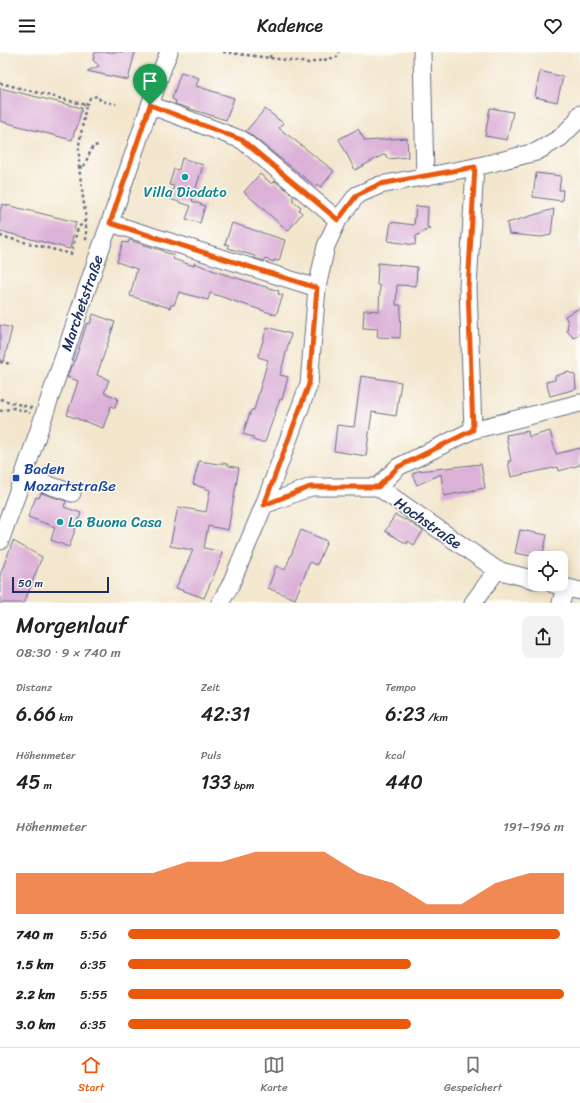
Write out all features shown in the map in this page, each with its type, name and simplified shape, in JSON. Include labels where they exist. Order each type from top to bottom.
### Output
[{"type":"street","points":[[422,52],[425,177]]},
{"type":"street","name":"Marchetstraße","points":[[0,541],[110,223],[165,56]]},
{"type":"street","points":[[150,105],[242,140],[338,220]]},
{"type":"street","points":[[220,603],[230,586],[264,505],[309,384],[317,288],[326,246],[338,220],[357,195],[380,184],[475,167],[536,152],[560,138],[576,122],[580,114]]},
{"type":"street","points":[[473,430],[468,288],[475,167]]},
{"type":"street","points":[[110,223],[317,288]]},
{"type":"street","points":[[264,505],[310,487],[378,487],[398,467],[473,430],[580,403]]},
{"type":"street","points":[[23,476],[72,493]]},
{"type":"street","name":"Hochstraße","points":[[378,487],[496,570],[528,578]]},
{"type":"street","points":[[473,603],[496,570]]},
{"type":"path","points":[[223,52],[309,63],[337,57],[339,52]]},
{"type":"path","points":[[270,58],[271,52]]},
{"type":"path","points":[[0,84],[86,105]]},
{"type":"path","points":[[84,247],[86,240],[86,220],[79,167],[79,146],[86,105],[90,98],[98,96],[101,101],[116,104]]},
{"type":"path","points":[[79,167],[84,168],[92,146],[99,145]]},
{"type":"path","points":[[0,236],[71,254],[78,228],[86,220]]},
{"type":"path","points":[[0,362],[12,364]]},
{"type":"path","points":[[0,399],[33,408]]},
{"type":"path","points":[[0,411],[14,408],[32,413]]},
{"type":"building","points":[[95,52],[135,52],[128,80],[87,71],[99,66],[93,60]]},
{"type":"building","points":[[540,71],[563,77],[557,102],[535,97]]},
{"type":"building","points":[[181,72],[199,78],[196,86],[234,98],[226,120],[175,104],[176,101],[172,99]]},
{"type":"building","points":[[0,88],[82,108],[72,140],[0,121]]},
{"type":"building","points":[[490,108],[513,112],[507,140],[485,136]]},
{"type":"building","points":[[265,109],[283,123],[279,128],[334,171],[321,187],[317,184],[315,186],[246,131]]},
{"type":"building","points":[[358,129],[365,141],[407,138],[408,157],[388,159],[385,154],[355,170],[339,139]]},
{"type":"building","name":"Villa Diodato","points":[[182,158],[203,165],[192,201],[205,206],[200,223],[186,219],[191,206],[170,199],[174,186],[169,185],[174,169],[179,170]]},
{"type":"building","points":[[536,173],[561,176],[559,190],[563,190],[562,201],[533,197]]},
{"type":"building","points":[[260,174],[272,184],[275,181],[293,195],[293,201],[301,207],[299,210],[302,213],[288,231],[244,192]]},
{"type":"building","points":[[2,204],[76,222],[70,249],[0,231],[0,211]]},
{"type":"building","points":[[416,206],[428,207],[427,227],[430,228],[416,236],[415,245],[388,241],[391,222],[414,225]]},
{"type":"building","points":[[554,209],[551,235],[541,237],[509,234],[507,223]]},
{"type":"building","points":[[232,223],[285,240],[279,261],[274,260],[274,262],[265,259],[264,261],[254,258],[255,256],[228,248],[229,245],[225,244]]},
{"type":"building","points":[[129,240],[174,255],[173,259],[194,266],[194,263],[217,272],[279,291],[278,294],[283,295],[276,315],[210,293],[208,300],[179,292],[174,305],[171,305],[170,308],[130,296],[137,269],[117,262],[123,242],[128,243]]},
{"type":"building","points":[[378,263],[417,267],[416,286],[397,285],[396,305],[401,305],[400,338],[377,337],[378,329],[363,328],[364,310],[379,311],[380,286],[377,285]]},
{"type":"building","points":[[580,308],[580,334],[574,338],[567,331],[568,322],[565,316]]},
{"type":"building","points":[[93,314],[115,322],[97,375],[109,380],[104,393],[118,398],[115,408],[111,406],[103,428],[67,415],[78,381],[67,377],[71,366],[73,366],[87,323],[90,324]]},
{"type":"building","points":[[0,325],[12,328],[4,361],[0,361]]},
{"type":"building","points":[[267,327],[291,334],[280,375],[288,377],[282,400],[280,399],[265,442],[259,442],[253,440],[253,437],[243,434],[251,410],[254,410],[268,360],[258,357]]},
{"type":"building","points":[[568,372],[575,375],[576,389],[550,396],[546,382],[555,380],[555,376]]},
{"type":"building","points":[[361,376],[401,382],[396,416],[372,412],[366,456],[334,451],[337,425],[354,427]]},
{"type":"building","points":[[528,431],[529,437],[550,431],[556,454],[580,448],[580,465],[559,471],[558,467],[511,477],[508,461],[511,461],[506,435]]},
{"type":"building","points":[[199,461],[218,464],[222,463],[239,468],[228,530],[208,526],[204,548],[222,552],[220,561],[204,598],[176,588],[193,550],[170,546],[178,507],[206,512],[210,490],[193,484]]},
{"type":"building","points":[[481,464],[485,488],[444,496],[441,474],[417,485],[412,474],[418,471]]},
{"type":"building","name":"La Buona Casa","points":[[41,493],[66,501],[64,507],[81,513],[69,547],[51,540],[55,527],[28,517],[36,497],[39,498]]},
{"type":"building","points":[[395,515],[405,519],[423,531],[414,545],[408,541],[407,544],[385,531]]},
{"type":"building","points":[[301,530],[327,541],[317,565],[310,562],[295,599],[268,588],[276,566],[285,570]]},
{"type":"building","points":[[520,530],[547,535],[544,551],[528,551],[528,555],[515,553]]},
{"type":"building","points":[[13,541],[42,557],[24,603],[0,603],[0,575]]},
{"type":"place","name":"Villa Diodato","points":[[185,177]]},
{"type":"place","name":"Baden Mozartstraße","points":[[16,478]]},
{"type":"place","name":"La Buona Casa","points":[[60,522]]},
{"type":"route","points":[[150,105],[242,140],[338,220],[357,195],[380,184],[475,167],[468,288],[473,430],[398,467],[378,487],[310,487],[264,505],[309,384],[317,288],[110,223],[150,105]]}]
